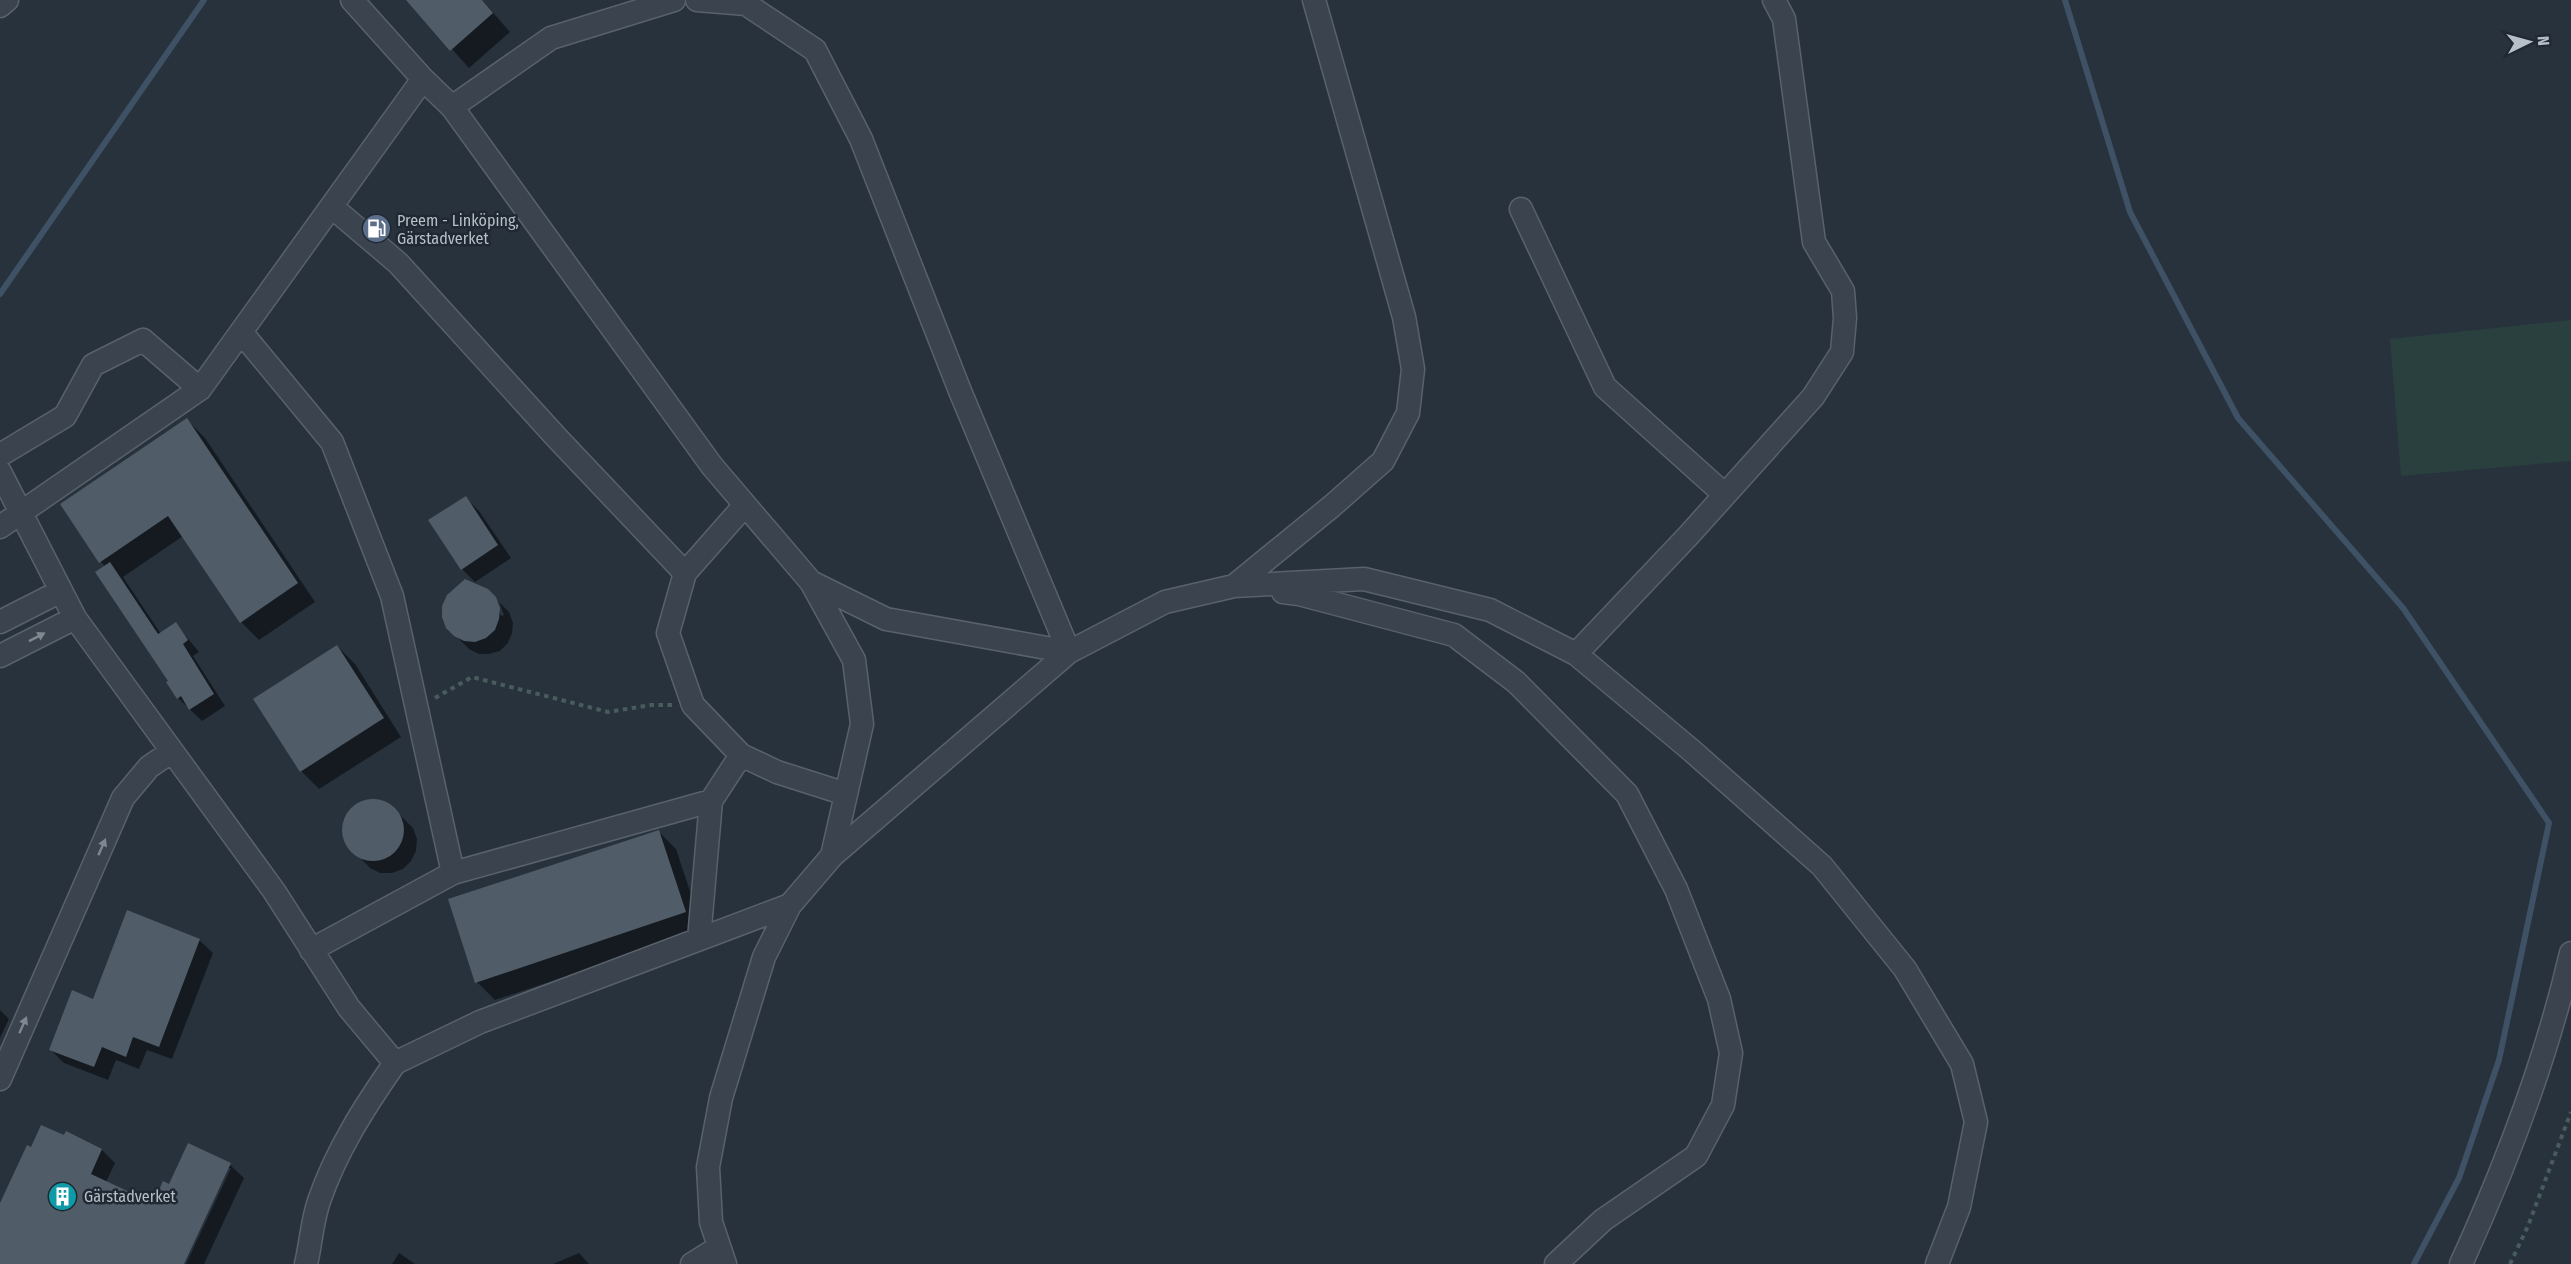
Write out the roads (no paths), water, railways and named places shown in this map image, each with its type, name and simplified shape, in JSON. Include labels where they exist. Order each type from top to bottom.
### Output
[{"type":"lane","points":[[352,0],[423,79],[452,107],[712,466],[811,582],[854,660],[862,724],[832,856]]},
{"type":"lane","points":[[452,107],[551,38],[674,0]]},
{"type":"lane","points":[[697,0],[747,4],[815,51],[861,139],[960,391],[1069,652]]},
{"type":"lane","points":[[1234,586],[1383,461],[1408,413],[1413,369],[1404,317],[1314,0]]},
{"type":"lane","points":[[1576,654],[1813,397],[1842,352],[1845,318],[1843,291],[1814,242],[1784,19],[1774,0]]},
{"type":"lane","points":[[0,527],[200,389],[423,79]]},
{"type":"lane","points":[[332,207],[398,263],[557,438],[685,573]]},
{"type":"lane","points":[[1521,209],[1605,387],[1725,495]]},
{"type":"lane","points":[[241,332],[332,442],[392,596],[453,873]]},
{"type":"lane","points":[[0,455],[65,416],[93,365],[143,340],[200,389]]},
{"type":"lane","points":[[0,472],[20,515],[75,618],[274,891],[349,1008],[395,1063]]},
{"type":"lane","points":[[745,505],[685,573],[668,633],[693,705],[741,755],[777,772],[846,794]]},
{"type":"lane","points":[[692,1264],[722,1256],[711,1222],[708,1167],[721,1098],[764,957],[790,905],[832,856],[1069,652],[1165,602],[1234,586],[1364,579],[1490,610],[1576,654],[1691,750],[1822,866],[1905,969],[1962,1064],[1976,1122],[1959,1207],[1938,1264]]},
{"type":"lane","points":[[811,582],[886,620],[1069,652]]},
{"type":"lane","points":[[1234,586],[1299,594],[1454,635],[1516,682],[1627,794],[1676,889],[1722,1010],[1731,1053],[1723,1105],[1696,1156],[1603,1220],[1556,1264]]},
{"type":"lane","points":[[0,622],[61,591]]},
{"type":"lane","points":[[0,656],[75,618]]},
{"type":"lane","points":[[0,1079],[123,798],[149,767],[172,751]]},
{"type":"lane","points":[[699,939],[711,801],[741,755]]},
{"type":"lane","points":[[311,950],[453,873],[711,801]]},
{"type":"lane","points":[[306,1264],[319,1202],[343,1147],[368,1101],[395,1063],[480,1022],[790,905]]},
{"type":"lane","points":[[2461,1264],[2498,1182],[2528,1104],[2541,1066],[2571,953]]},
{"type":"waterway","points":[[0,294],[204,0]]},
{"type":"waterway","points":[[2065,0],[2130,212],[2238,418],[2403,608],[2549,823],[2499,1060],[2459,1178],[2414,1264]]},
{"type":"place","name":"Preem - Linköping, Gärstadverket","points":[[376,229]]},
{"type":"place","name":"Gärstadverket","points":[[63,1196]]}]
